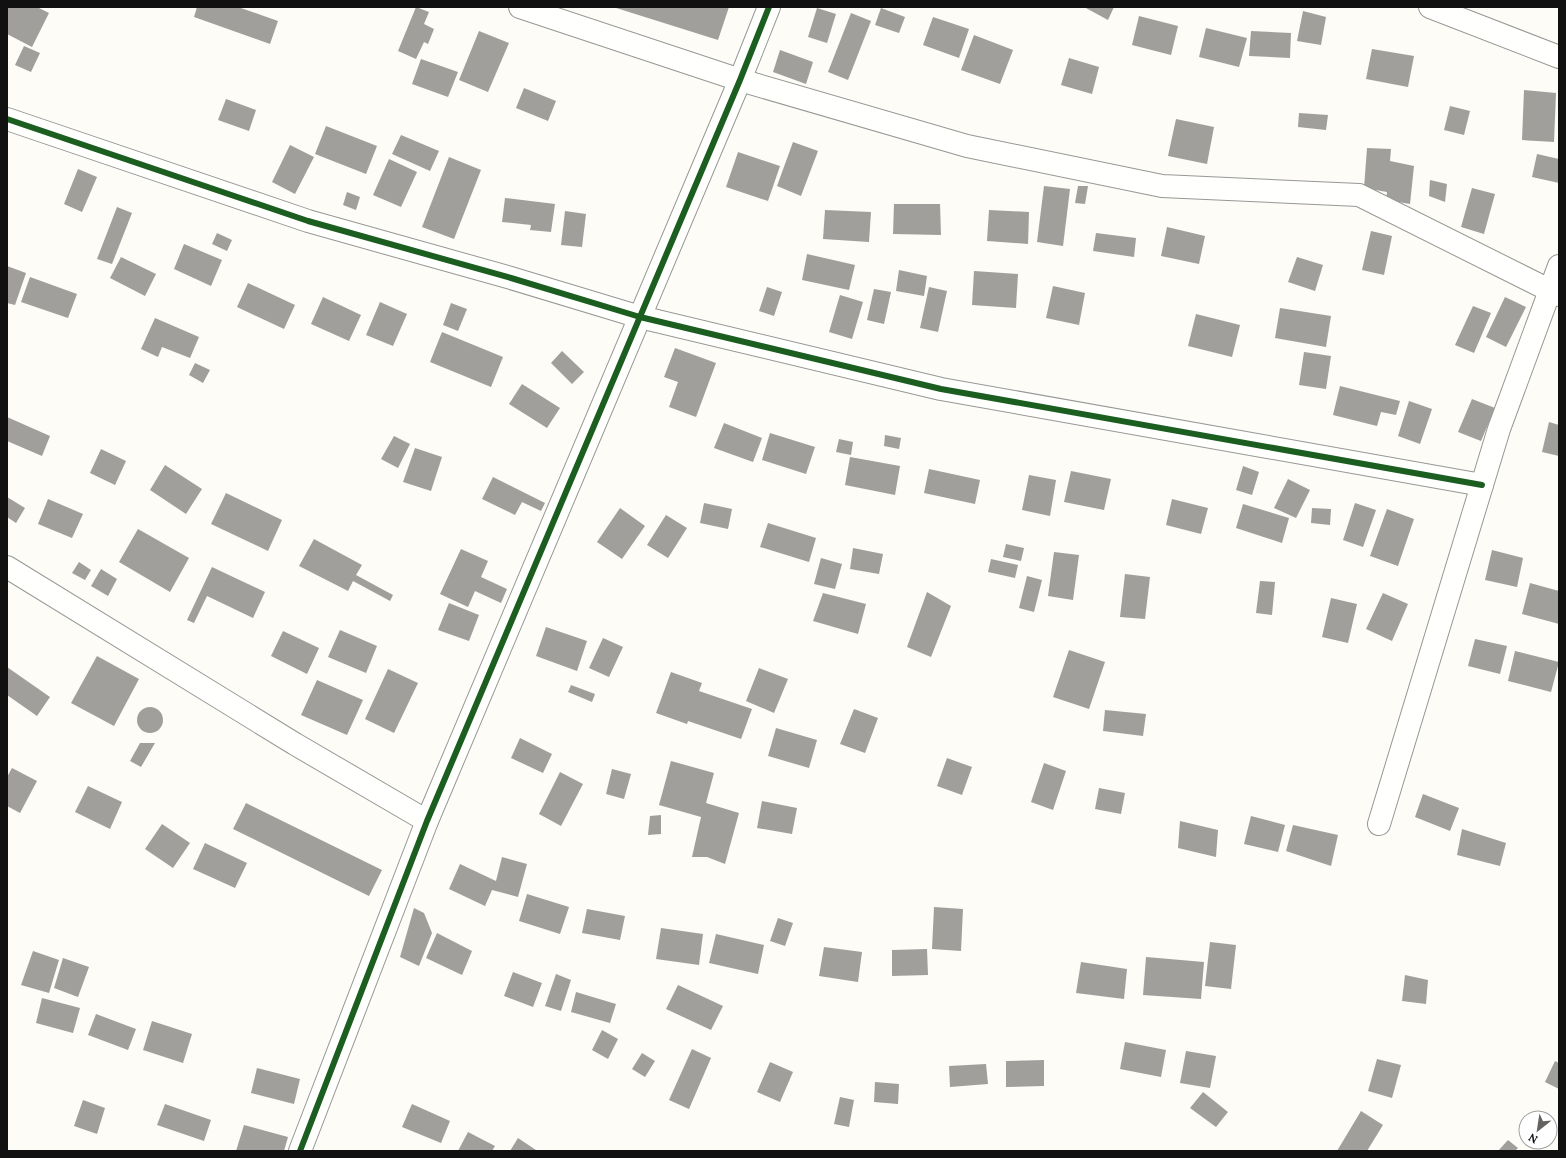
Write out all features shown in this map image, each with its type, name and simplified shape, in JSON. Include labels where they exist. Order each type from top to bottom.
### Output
[{"type":"street","points":[[520,7],[740,80],[967,146],[1162,186],[1359,195],[1555,294]]},
{"type":"street","points":[[300,1151],[427,821],[740,80],[769,7]]},
{"type":"street","points":[[1430,7],[1559,57]]},
{"type":"street","points":[[7,119],[308,221],[511,278],[640,317],[941,389],[1482,484]]},
{"type":"street","points":[[1379,824],[1499,429],[1555,294],[1559,266]]},
{"type":"street","points":[[7,567],[295,744],[427,821]]},
{"type":"building","points":[[7,7],[37,7],[49,13],[32,47],[7,34]]},
{"type":"building","points":[[197,7],[238,7],[278,21],[270,44],[194,17]]},
{"type":"building","points":[[416,7],[429,12],[424,24],[434,29],[428,44],[424,42],[416,59],[398,51]]},
{"type":"building","points":[[613,7],[729,7],[718,40]]},
{"type":"building","points":[[1084,7],[1114,7],[1108,20]]},
{"type":"building","points":[[817,8],[836,14],[827,43],[808,37]]},
{"type":"building","points":[[881,8],[905,17],[899,33],[875,25]]},
{"type":"building","points":[[1303,11],[1326,17],[1321,45],[1297,41]]},
{"type":"building","points":[[851,13],[871,21],[848,80],[828,72]]},
{"type":"building","points":[[1139,16],[1178,26],[1171,55],[1132,45]]},
{"type":"building","points":[[933,17],[969,29],[959,58],[923,45]]},
{"type":"building","points":[[1206,28],[1247,38],[1239,67],[1199,57]]},
{"type":"building","points":[[479,31],[509,43],[488,92],[459,80]]},
{"type":"building","points":[[1251,31],[1291,33],[1290,58],[1249,56]]},
{"type":"building","points":[[974,35],[1013,50],[1000,84],[961,70]]},
{"type":"building","points":[[24,46],[40,53],[31,72],[15,65]]},
{"type":"building","points":[[1372,49],[1414,56],[1408,87],[1366,79]]},
{"type":"building","points":[[780,50],[813,62],[806,84],[773,72]]},
{"type":"building","points":[[1069,58],[1099,67],[1092,94],[1061,85]]},
{"type":"building","points":[[421,59],[458,72],[448,97],[412,84]]},
{"type":"building","points":[[524,88],[556,101],[548,121],[516,108]]},
{"type":"building","points":[[1524,90],[1556,93],[1554,142],[1522,140]]},
{"type":"building","points":[[226,99],[256,110],[249,131],[218,120]]},
{"type":"building","points":[[1450,106],[1470,111],[1464,135],[1444,130]]},
{"type":"building","points":[[1299,113],[1328,115],[1326,130],[1298,127]]},
{"type":"building","points":[[1176,119],[1214,127],[1207,164],[1168,156]]},
{"type":"building","points":[[326,126],[377,146],[366,174],[315,154]]},
{"type":"building","points":[[401,135],[439,151],[430,171],[392,154]]},
{"type":"building","points":[[793,142],[818,151],[801,196],[777,186]]},
{"type":"building","points":[[290,145],[314,157],[295,194],[272,182]]},
{"type":"building","points":[[1367,148],[1391,149],[1390,161],[1414,166],[1410,204],[1386,200],[1387,192],[1364,188]]},
{"type":"building","points":[[738,152],[780,166],[768,201],[726,187]]},
{"type":"building","points":[[1537,154],[1559,159],[1559,183],[1532,177]]},
{"type":"building","points":[[449,157],[481,170],[454,239],[422,227]]},
{"type":"building","points":[[389,159],[417,172],[401,207],[373,195]]},
{"type":"building","points":[[78,169],[97,177],[82,212],[64,204]]},
{"type":"building","points":[[1430,180],[1447,184],[1445,202],[1429,196]]},
{"type":"building","points":[[1044,186],[1070,189],[1063,246],[1037,242]]},
{"type":"building","points":[[1078,186],[1088,186],[1085,204],[1075,203]]},
{"type":"building","points":[[1472,188],[1495,194],[1484,234],[1461,227]]},
{"type":"building","points":[[347,192],[360,197],[356,210],[343,205]]},
{"type":"building","points":[[505,198],[555,204],[551,232],[530,230],[531,225],[502,222]]},
{"type":"building","points":[[894,204],[940,204],[941,235],[893,234]]},
{"type":"building","points":[[117,207],[132,213],[112,264],[97,259]]},
{"type":"building","points":[[825,210],[871,212],[869,242],[823,239]]},
{"type":"building","points":[[989,210],[1029,212],[1028,244],[987,241]]},
{"type":"building","points":[[565,211],[586,214],[582,247],[561,245]]},
{"type":"building","points":[[1167,227],[1205,236],[1199,264],[1161,256]]},
{"type":"building","points":[[1371,231],[1392,236],[1384,275],[1362,270]]},
{"type":"building","points":[[217,233],[232,240],[227,251],[212,244]]},
{"type":"building","points":[[1096,233],[1136,238],[1134,257],[1093,251]]},
{"type":"building","points":[[184,244],[222,260],[211,286],[174,269]]},
{"type":"building","points":[[807,254],[855,265],[849,290],[802,280]]},
{"type":"building","points":[[121,257],[156,274],[145,296],[110,278]]},
{"type":"building","points":[[1297,257],[1323,265],[1315,291],[1288,282]]},
{"type":"building","points":[[7,266],[26,273],[15,305],[7,303]]},
{"type":"building","points":[[899,270],[927,276],[924,296],[896,291]]},
{"type":"building","points":[[974,271],[1018,274],[1016,308],[972,305]]},
{"type":"building","points":[[30,277],[77,294],[68,318],[21,302]]},
{"type":"building","points":[[248,283],[295,305],[284,329],[237,307]]},
{"type":"building","points":[[1053,286],[1085,293],[1079,325],[1046,318]]},
{"type":"building","points":[[767,287],[782,292],[774,316],[759,311]]},
{"type":"building","points":[[929,287],[947,291],[938,332],[920,328]]},
{"type":"building","points":[[874,289],[891,292],[884,324],[867,320]]},
{"type":"building","points":[[840,295],[863,302],[852,339],[829,332]]},
{"type":"building","points":[[323,297],[361,315],[349,341],[311,324]]},
{"type":"building","points":[[1505,297],[1526,307],[1506,347],[1486,337]]},
{"type":"building","points":[[380,302],[407,314],[393,346],[366,335]]},
{"type":"building","points":[[451,303],[467,309],[458,331],[443,325]]},
{"type":"building","points":[[1473,306],[1491,313],[1474,353],[1455,345]]},
{"type":"building","points":[[1280,308],[1331,316],[1326,347],[1275,338]]},
{"type":"building","points":[[1196,314],[1240,325],[1232,357],[1188,346]]},
{"type":"building","points":[[155,318],[199,337],[190,358],[162,347],[158,357],[141,349]]},
{"type":"building","points":[[442,332],[503,357],[491,387],[430,362]]},
{"type":"building","points":[[675,348],[716,363],[696,417],[669,407],[678,382],[664,377]]},
{"type":"building","points":[[562,351],[584,372],[572,384],[551,363]]},
{"type":"building","points":[[1304,352],[1331,356],[1326,389],[1299,385]]},
{"type":"building","points":[[195,363],[210,370],[203,383],[189,375]]},
{"type":"building","points":[[522,384],[560,408],[547,428],[509,404]]},
{"type":"building","points":[[1340,386],[1400,401],[1396,415],[1381,412],[1377,426],[1333,415]]},
{"type":"building","points":[[1472,399],[1495,408],[1481,441],[1458,432]]},
{"type":"building","points":[[1409,401],[1432,409],[1420,444],[1398,436]]},
{"type":"building","points":[[7,417],[50,436],[42,456],[7,441]]},
{"type":"building","points":[[1549,422],[1559,425],[1559,456],[1542,452]]},
{"type":"building","points":[[724,423],[762,438],[753,462],[714,448]]},
{"type":"building","points":[[770,433],[815,447],[806,474],[762,460]]},
{"type":"building","points":[[885,435],[901,438],[899,449],[884,446]]},
{"type":"building","points":[[394,436],[410,444],[398,468],[381,459]]},
{"type":"building","points":[[839,439],[853,442],[851,455],[836,452]]},
{"type":"building","points":[[415,448],[442,457],[431,491],[403,482]]},
{"type":"building","points":[[101,449],[126,461],[115,485],[90,473]]},
{"type":"building","points":[[850,457],[900,466],[895,495],[845,485]]},
{"type":"building","points":[[165,465],[202,489],[186,514],[150,490]]},
{"type":"building","points":[[1243,466],[1259,472],[1252,495],[1236,490]]},
{"type":"building","points":[[929,469],[980,480],[975,504],[924,493]]},
{"type":"building","points":[[1071,471],[1111,479],[1104,510],[1064,502]]},
{"type":"building","points":[[1029,475],[1056,480],[1050,516],[1022,510]]},
{"type":"building","points":[[493,477],[545,503],[541,511],[522,502],[515,515],[482,499]]},
{"type":"building","points":[[1288,479],[1310,490],[1296,518],[1274,508]]},
{"type":"building","points":[[226,493],[282,520],[268,551],[211,524]]},
{"type":"building","points":[[7,497],[25,508],[16,523],[7,517]]},
{"type":"building","points":[[48,499],[83,514],[72,538],[38,524]]},
{"type":"building","points":[[1172,499],[1208,508],[1201,534],[1166,525]]},
{"type":"building","points":[[704,503],[732,509],[728,529],[700,523]]},
{"type":"building","points":[[1355,503],[1376,510],[1363,547],[1343,540]]},
{"type":"building","points":[[1243,504],[1289,518],[1282,543],[1236,528]]},
{"type":"building","points":[[620,508],[645,526],[622,559],[597,542]]},
{"type":"building","points":[[1312,508],[1331,509],[1330,525],[1311,523]]},
{"type":"building","points":[[1387,509],[1414,519],[1398,566],[1370,556]]},
{"type":"building","points":[[666,515],[687,528],[668,558],[647,545]]},
{"type":"building","points":[[768,523],[816,538],[809,562],[760,547]]},
{"type":"building","points":[[138,529],[189,558],[170,592],[119,562]]},
{"type":"building","points":[[314,539],[362,565],[356,575],[393,595],[390,601],[353,581],[348,591],[299,566]]},
{"type":"building","points":[[1006,544],[1024,548],[1021,561],[1003,557]]},
{"type":"building","points":[[853,548],[883,554],[879,574],[850,569]]},
{"type":"building","points":[[461,549],[488,561],[481,577],[507,589],[501,603],[475,591],[468,607],[440,594]]},
{"type":"building","points":[[1492,550],[1523,558],[1517,587],[1485,580]]},
{"type":"building","points":[[1054,552],[1079,555],[1073,600],[1048,596]]},
{"type":"building","points":[[821,558],[842,564],[835,589],[814,584]]},
{"type":"building","points":[[991,559],[1018,565],[1015,578],[988,572]]},
{"type":"building","points":[[79,562],[91,570],[85,580],[72,573]]},
{"type":"building","points":[[212,567],[265,592],[253,618],[207,596],[194,623],[187,620]]},
{"type":"building","points":[[101,569],[117,579],[108,596],[91,586]]},
{"type":"building","points":[[1125,574],[1150,577],[1145,619],[1120,617]]},
{"type":"building","points":[[1027,576],[1042,580],[1034,612],[1019,608]]},
{"type":"building","points":[[1260,581],[1275,582],[1272,615],[1256,613]]},
{"type":"building","points":[[1530,583],[1559,591],[1559,624],[1522,614]]},
{"type":"building","points":[[927,592],[951,606],[931,657],[907,647]]},
{"type":"building","points":[[823,593],[866,604],[858,634],[813,621]]},
{"type":"building","points":[[1383,593],[1408,604],[1392,641],[1366,629]]},
{"type":"building","points":[[1331,598],[1357,604],[1348,643],[1322,637]]},
{"type":"building","points":[[449,603],[479,615],[469,641],[438,630]]},
{"type":"building","points":[[546,627],[587,641],[577,671],[536,656]]},
{"type":"building","points":[[340,630],[377,646],[366,673],[328,657]]},
{"type":"building","points":[[283,631],[319,648],[307,674],[271,656]]},
{"type":"building","points":[[603,638],[623,647],[609,677],[589,668]]},
{"type":"building","points":[[1475,639],[1507,646],[1500,674],[1468,666]]},
{"type":"building","points":[[1069,650],[1105,662],[1089,709],[1053,697]]},
{"type":"building","points":[[1515,651],[1559,662],[1551,692],[1508,681]]},
{"type":"building","points":[[97,656],[139,679],[114,726],[71,703]]},
{"type":"building","points":[[7,667],[50,697],[37,716],[7,695]]},
{"type":"building","points":[[759,668],[788,679],[774,713],[746,701]]},
{"type":"building","points":[[388,669],[418,683],[394,733],[365,719]]},
{"type":"building","points":[[671,672],[702,683],[699,691],[752,709],[741,739],[688,721],[687,724],[656,713]]},
{"type":"building","points":[[317,680],[363,700],[347,735],[301,715]]},
{"type":"building","points":[[571,685],[595,694],[592,702],[568,692]]},
{"type":"building","points":[[150,707],[159,711],[163,720],[159,729],[150,733],[141,729],[137,720],[141,711]]},
{"type":"building","points":[[854,709],[878,718],[865,753],[840,744]]},
{"type":"building","points":[[1105,710],[1146,714],[1143,736],[1103,731]]},
{"type":"building","points":[[776,728],[817,740],[809,768],[768,756]]},
{"type":"building","points":[[520,738],[552,754],[543,773],[511,758]]},
{"type":"building","points":[[140,743],[155,743],[141,767],[130,761]]},
{"type":"building","points":[[947,758],[972,767],[962,795],[937,786]]},
{"type":"building","points":[[671,761],[714,773],[706,803],[739,813],[725,864],[707,857],[692,857],[701,817],[659,805]]},
{"type":"building","points":[[1044,763],[1066,771],[1053,810],[1031,802]]},
{"type":"building","points":[[12,768],[37,781],[20,813],[7,806],[7,777]]},
{"type":"building","points":[[612,769],[631,774],[624,799],[606,794]]},
{"type":"building","points":[[560,772],[583,784],[561,826],[539,814]]},
{"type":"building","points":[[88,786],[122,802],[110,829],[75,812]]},
{"type":"building","points":[[1099,788],[1125,793],[1121,814],[1095,809]]},
{"type":"building","points":[[1423,794],[1459,808],[1450,831],[1415,817]]},
{"type":"building","points":[[762,801],[797,808],[792,834],[757,828]]},
{"type":"building","points":[[246,803],[382,870],[369,896],[233,829]]},
{"type":"building","points":[[661,815],[661,834],[648,835],[650,816]]},
{"type":"building","points":[[1251,816],[1285,825],[1278,852],[1244,844]]},
{"type":"building","points":[[1180,821],[1218,830],[1216,857],[1178,848]]},
{"type":"building","points":[[162,824],[190,843],[173,868],[145,849]]},
{"type":"building","points":[[1293,825],[1338,835],[1331,866],[1286,851]]},
{"type":"building","points":[[1462,829],[1506,843],[1500,866],[1457,855]]},
{"type":"building","points":[[205,843],[247,863],[235,888],[193,869]]},
{"type":"building","points":[[502,857],[527,864],[518,897],[492,890],[485,906],[449,889],[460,864],[496,881]]},
{"type":"building","points":[[527,894],[569,907],[560,934],[519,921]]},
{"type":"building","points":[[934,907],[963,909],[961,951],[932,949]]},
{"type":"building","points":[[414,908],[424,913],[432,933],[419,966],[400,957]]},
{"type":"building","points":[[587,909],[625,916],[620,940],[582,933]]},
{"type":"building","points":[[778,918],[793,923],[785,946],[770,941]]},
{"type":"building","points":[[661,928],[703,934],[699,965],[656,959]]},
{"type":"building","points":[[437,933],[472,951],[462,975],[426,958]]},
{"type":"building","points":[[716,934],[764,945],[758,974],[709,963]]},
{"type":"building","points":[[1210,942],[1236,945],[1231,989],[1205,986]]},
{"type":"building","points":[[824,947],[862,952],[858,982],[819,976]]},
{"type":"building","points":[[927,949],[928,975],[892,976],[892,950]]},
{"type":"building","points":[[33,951],[59,960],[49,993],[21,985]]},
{"type":"building","points":[[1146,957],[1204,962],[1201,999],[1143,995]]},
{"type":"building","points":[[63,958],[89,967],[78,997],[54,988]]},
{"type":"building","points":[[1081,962],[1127,969],[1124,999],[1076,993]]},
{"type":"building","points":[[513,972],[542,983],[533,1007],[504,996]]},
{"type":"building","points":[[556,974],[571,980],[561,1011],[545,1006]]},
{"type":"building","points":[[1405,975],[1428,980],[1426,1004],[1402,1001]]},
{"type":"building","points":[[678,985],[723,1006],[711,1030],[666,1009]]},
{"type":"building","points":[[576,992],[616,1004],[610,1023],[571,1012]]},
{"type":"building","points":[[42,998],[80,1008],[73,1033],[36,1023]]},
{"type":"building","points":[[96,1014],[136,1029],[128,1050],[88,1035]]},
{"type":"building","points":[[152,1021],[192,1034],[183,1063],[143,1050]]},
{"type":"building","points":[[602,1030],[618,1039],[608,1059],[592,1050]]},
{"type":"building","points":[[1125,1042],[1166,1050],[1161,1077],[1120,1069]]},
{"type":"building","points":[[692,1049],[711,1058],[689,1109],[669,1100]]},
{"type":"building","points":[[1186,1051],[1216,1056],[1210,1088],[1180,1083]]},
{"type":"building","points":[[642,1053],[655,1061],[645,1077],[632,1069]]},
{"type":"building","points":[[1377,1059],[1401,1065],[1392,1098],[1368,1091]]},
{"type":"building","points":[[1044,1060],[1044,1086],[1006,1087],[1006,1061]]},
{"type":"building","points":[[1555,1061],[1559,1063],[1559,1089],[1545,1082]]},
{"type":"building","points":[[770,1062],[793,1072],[780,1102],[757,1092]]},
{"type":"building","points":[[986,1064],[988,1084],[950,1087],[949,1066]]},
{"type":"building","points":[[257,1068],[300,1079],[294,1104],[251,1093]]},
{"type":"building","points":[[875,1082],[899,1084],[898,1104],[874,1102]]},
{"type":"building","points":[[1203,1092],[1228,1112],[1216,1127],[1190,1108]]},
{"type":"building","points":[[840,1097],[854,1100],[849,1127],[834,1124]]},
{"type":"building","points":[[83,1100],[105,1108],[97,1134],[74,1126]]},
{"type":"building","points":[[165,1104],[211,1120],[204,1141],[157,1125]]},
{"type":"building","points":[[412,1104],[450,1121],[441,1143],[402,1127]]},
{"type":"building","points":[[1361,1111],[1383,1125],[1367,1151],[1337,1151]]},
{"type":"building","points":[[244,1125],[288,1137],[284,1151],[236,1151]]},
{"type":"building","points":[[468,1132],[495,1146],[492,1151],[458,1151]]},
{"type":"building","points":[[518,1138],[536,1150],[536,1151],[510,1151]]},
{"type":"building","points":[[1508,1140],[1518,1148],[1515,1151],[1498,1151]]},
{"type":"cycle path","points":[[300,1151],[427,821],[740,80],[769,7]]},
{"type":"cycle path","points":[[7,119],[308,221],[511,278],[640,317],[941,389],[1482,485]]}]
